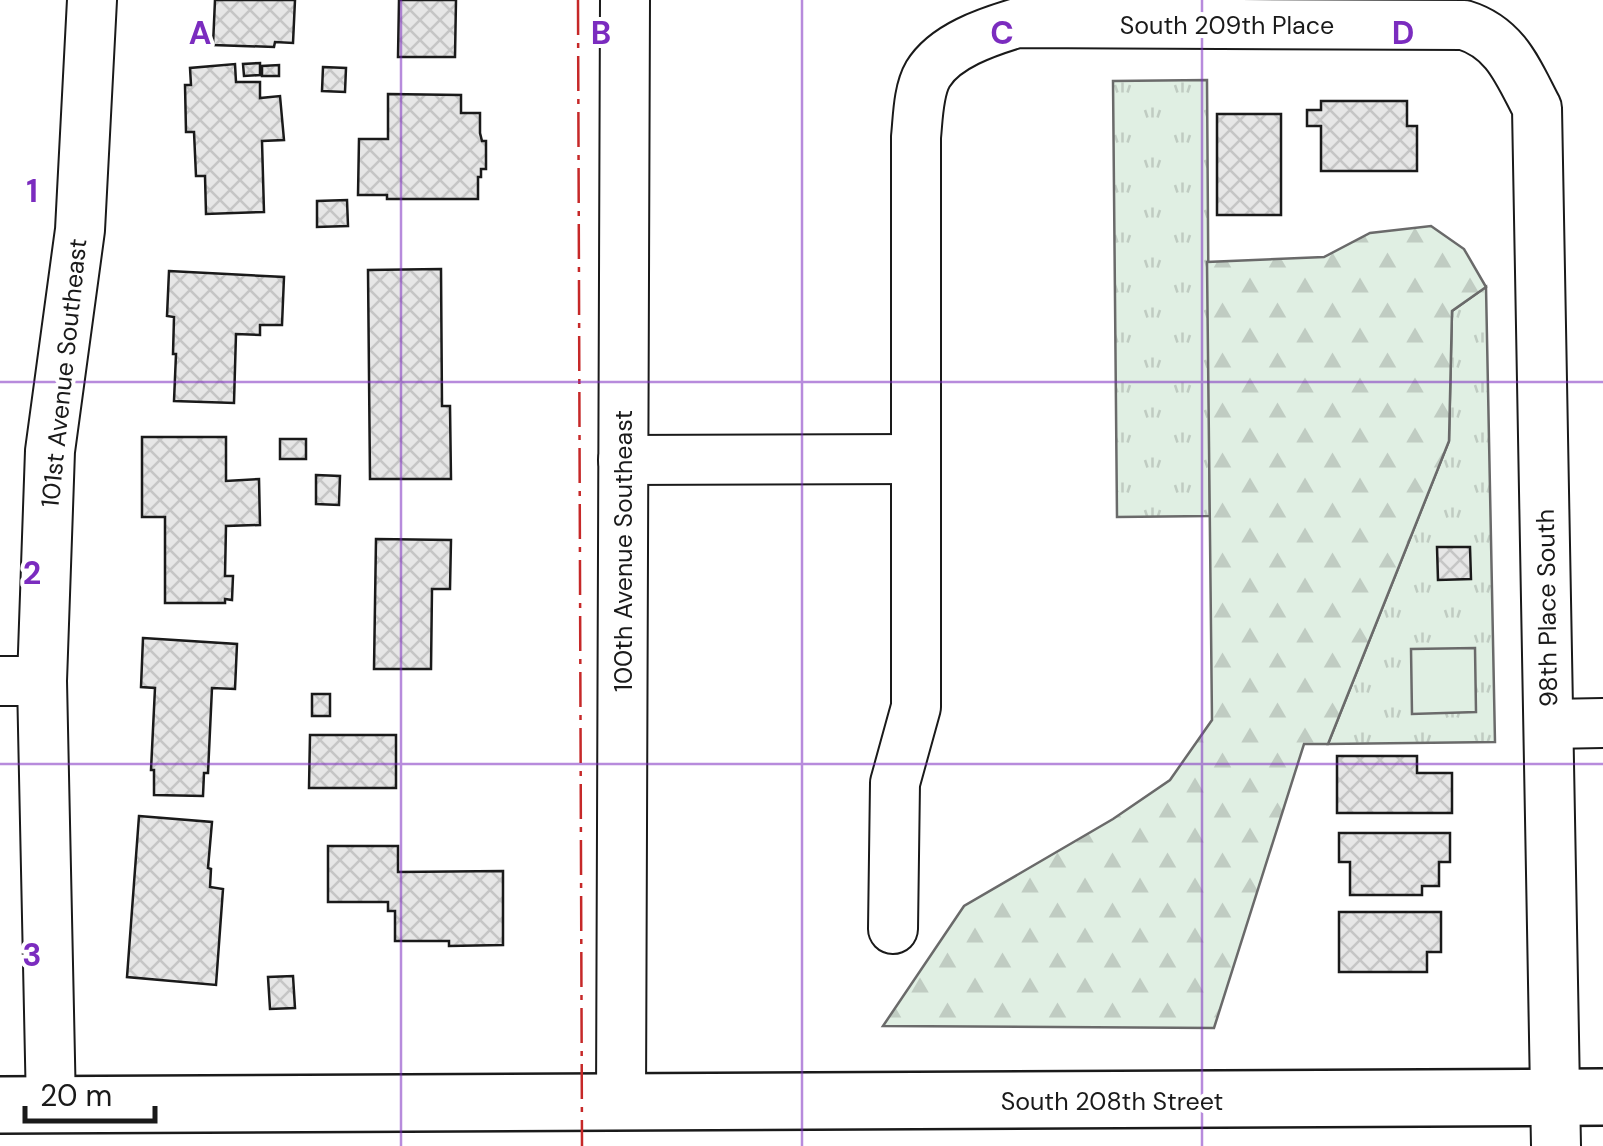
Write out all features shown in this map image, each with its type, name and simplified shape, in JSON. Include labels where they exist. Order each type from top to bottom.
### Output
[{"type":"main road","name":"South 208th Street","points":[[25,1105],[621,1103],[1571,1114]]},
{"type":"street","name":"101st Avenue Southeast","points":[[25,1105],[21,681],[80,230],[92,0]]},
{"type":"street","name":"100th Avenue Southeast","points":[[621,1103],[625,0]]},
{"type":"street","name":"South 209th Place","points":[[916,459],[919,106],[928,74],[959,46],[1016,23],[1464,25],[1487,34],[1501,45],[1519,74]]},
{"type":"street","name":"98th Place South","points":[[1519,74],[1537,108],[1549,724],[1571,1114]]},
{"type":"street","points":[[623,460],[916,459],[916,706],[896,782],[892,930]]},
{"type":"street","points":[[1549,724],[1603,723]]},
{"type":"green space","points":[[1207,80],[1210,516],[1117,517],[1113,81]]},
{"type":"green space","points":[[1431,226],[1464,249],[1486,287],[1452,311],[1449,441],[1328,744],[1304,744],[1214,1028],[883,1026],[964,906],[1113,819],[1170,780],[1212,720],[1207,262],[1324,257],[1370,233]]},
{"type":"green space","points":[[1486,287],[1495,742],[1328,744],[1449,441],[1452,311]]},
{"type":"green space","points":[[1475,648],[1476,712],[1412,714],[1411,649]]},
{"type":"building","points":[[215,0],[295,0],[293,43],[275,42],[274,47],[213,45]]},
{"type":"building","points":[[399,0],[456,0],[455,57],[398,57]]},
{"type":"building","points":[[260,63],[260,75],[244,76],[243,64]]},
{"type":"building","points":[[235,64],[236,82],[260,82],[260,98],[280,96],[284,140],[262,141],[264,212],[206,214],[205,176],[196,176],[194,132],[186,132],[185,85],[191,85],[190,68]]},
{"type":"building","points":[[279,65],[279,76],[262,76],[262,66]]},
{"type":"building","points":[[323,67],[346,68],[345,92],[322,91]]},
{"type":"building","points":[[388,94],[461,95],[461,113],[480,113],[486,169],[481,169],[478,177],[478,199],[387,199],[387,195],[358,195],[359,139],[388,139]]},
{"type":"building","points":[[1321,101],[1407,101],[1407,126],[1417,126],[1417,171],[1321,171],[1321,126],[1307,126],[1307,110],[1321,110]]},
{"type":"building","points":[[1217,114],[1281,114],[1281,215],[1217,215]]},
{"type":"building","points":[[347,200],[348,226],[317,227],[317,201]]},
{"type":"building","points":[[441,269],[442,406],[450,406],[451,479],[370,479],[368,270]]},
{"type":"building","points":[[169,271],[284,277],[282,325],[260,325],[260,335],[236,334],[234,403],[174,401],[176,354],[174,317],[167,316]]},
{"type":"building","points":[[142,437],[226,437],[226,481],[259,479],[260,525],[226,526],[225,576],[233,576],[232,600],[165,603],[165,517],[142,517]]},
{"type":"building","points":[[280,439],[306,439],[306,459],[280,459]]},
{"type":"building","points":[[316,475],[340,476],[339,505],[316,504]]},
{"type":"building","points":[[376,539],[451,540],[450,589],[432,589],[431,669],[374,669]]},
{"type":"building","points":[[1437,547],[1470,547],[1471,579],[1438,580]]},
{"type":"building","points":[[143,638],[237,644],[235,689],[212,688],[208,773],[204,773],[203,796],[154,795],[151,770],[155,688],[141,687]]},
{"type":"building","points":[[312,694],[330,694],[330,716],[312,716]]},
{"type":"building","points":[[310,735],[396,735],[396,788],[309,788]]},
{"type":"building","points":[[1337,756],[1417,756],[1417,773],[1452,773],[1452,813],[1337,813]]},
{"type":"building","points":[[139,816],[212,822],[210,887],[223,889],[216,985],[127,977]]},
{"type":"building","points":[[1339,833],[1450,833],[1450,862],[1439,862],[1439,886],[1422,886],[1422,895],[1350,895],[1350,862],[1339,862]]},
{"type":"building","points":[[328,846],[398,846],[398,872],[503,871],[503,945],[395,941],[395,911],[388,911],[388,902],[328,902]]},
{"type":"building","points":[[1339,912],[1441,912],[1441,952],[1427,952],[1427,972],[1339,972]]},
{"type":"building","points":[[293,976],[295,1008],[270,1009],[268,977]]},
{"type":"power","points":[[578,0],[582,1146]]}]
